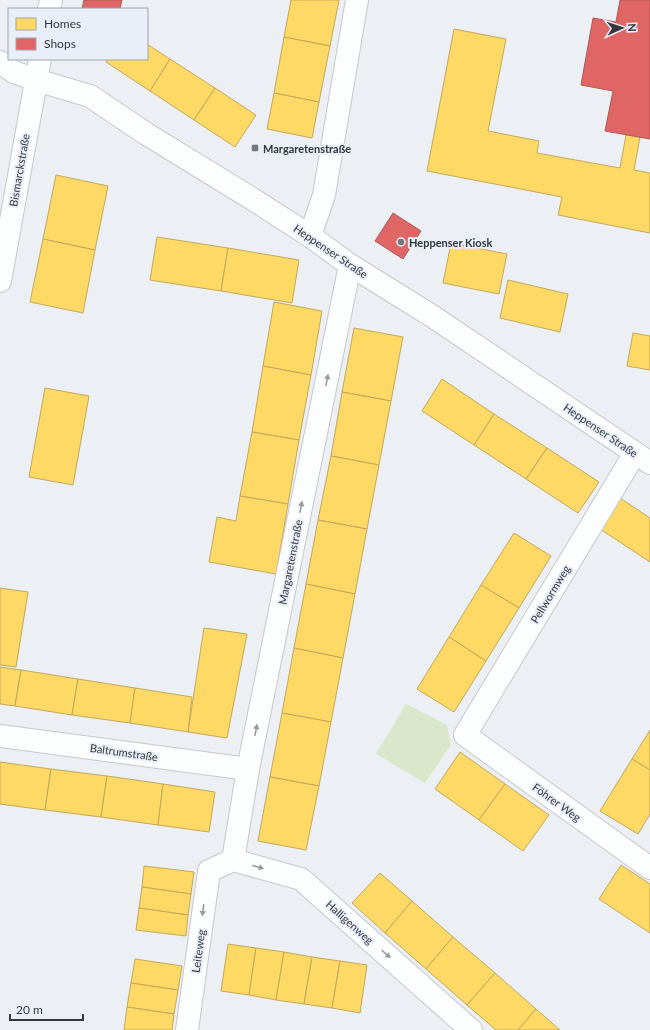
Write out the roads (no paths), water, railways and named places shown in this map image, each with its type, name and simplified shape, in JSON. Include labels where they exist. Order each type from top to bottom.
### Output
[{"type":"street","points":[[310,236],[324,195],[358,0]]},
{"type":"street","name":"Heppenser Straße","points":[[0,62],[14,72],[38,69],[90,96],[310,236],[350,265],[432,316],[642,458]]},
{"type":"street","name":"Bismarckstraße","points":[[0,281],[38,69]]},
{"type":"street","name":"Margaretenstraße","points":[[233,860],[248,769],[350,265]]},
{"type":"street","name":"Pellwormweg","points":[[465,735],[642,458]]},
{"type":"street","name":"Föhrer Weg","points":[[465,735],[647,860]]},
{"type":"street","name":"Baltrumstraße","points":[[0,736],[248,769]]},
{"type":"street","name":"Leiteweg","points":[[187,1030],[208,871],[233,860]]},
{"type":"street","name":"Halligenweg","points":[[233,860],[301,879],[471,1030]]},
{"type":"place","name":"Margaretenstraße","points":[[255,148]]},
{"type":"place","name":"Heppenser Kiosk","points":[[401,242]]}]
